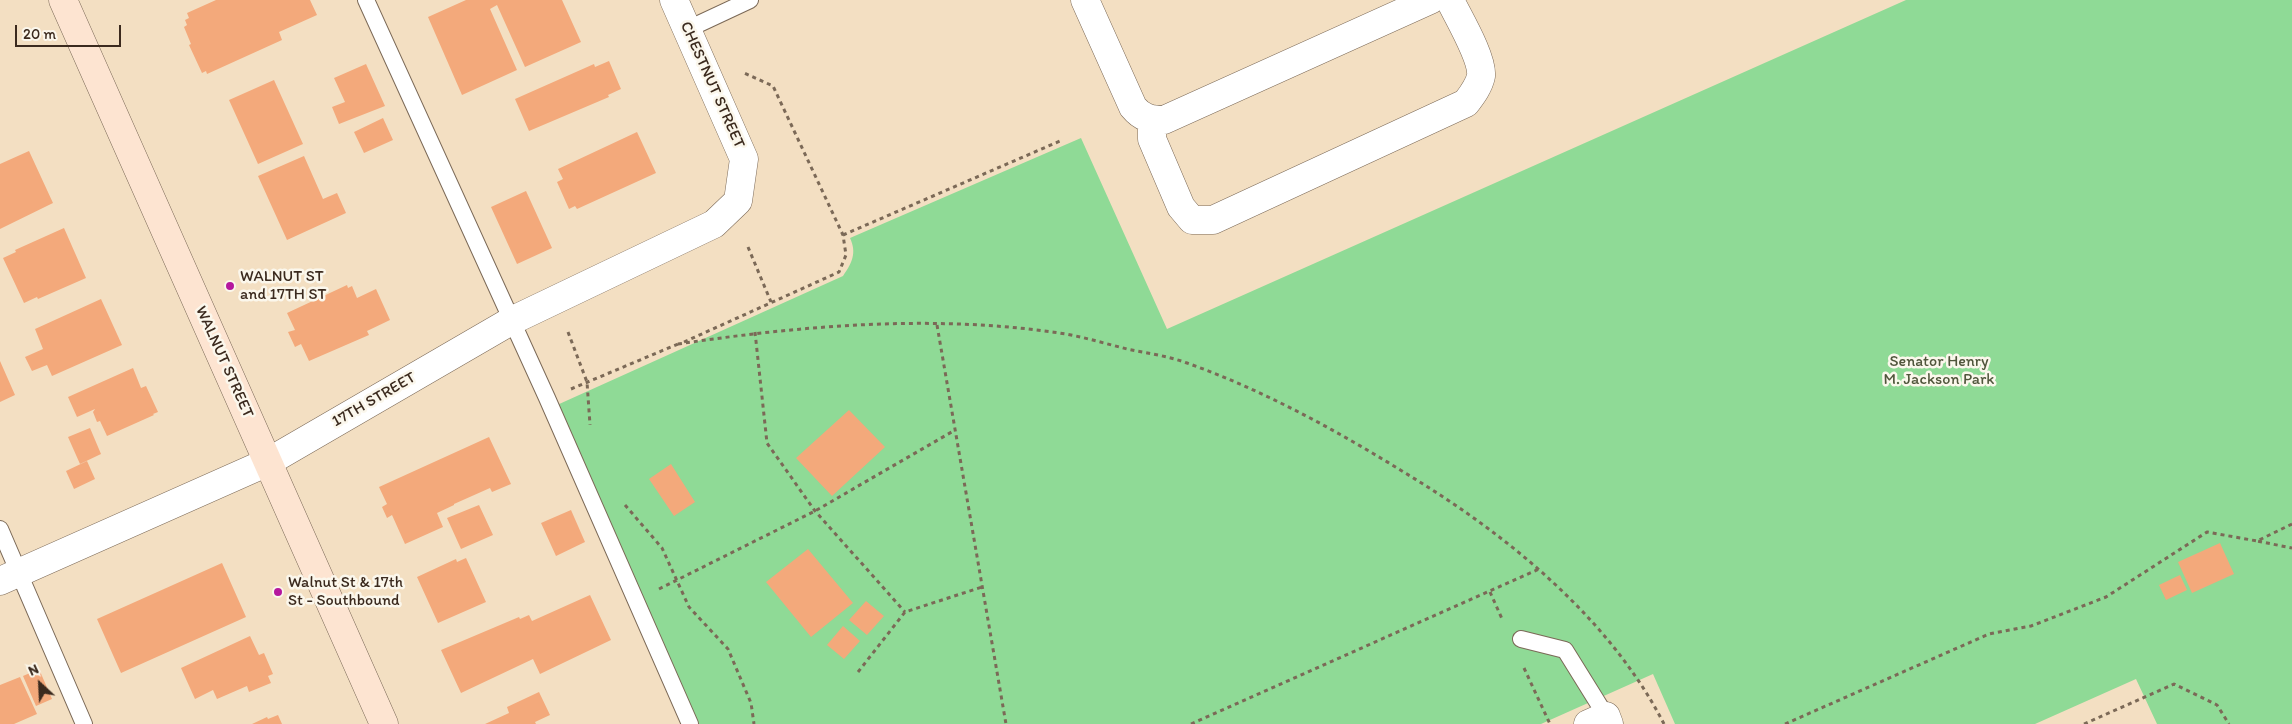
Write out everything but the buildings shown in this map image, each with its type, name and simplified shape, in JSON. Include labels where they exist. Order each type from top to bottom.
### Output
[{"type":"main road","name":"WALNUT STREET","points":[[63,0],[384,724]]},
{"type":"street","name":"CHESTNUT STREET","points":[[674,0],[744,159],[738,201]]},
{"type":"street","points":[[1085,0],[1133,107],[1139,115],[1152,120],[1164,120],[1430,0]]},
{"type":"street","points":[[1152,120],[1152,140],[1181,206],[1192,220],[1213,220],[1466,102],[1476,90],[1481,74],[1475,50],[1450,0]]},
{"type":"street","name":"17TH STREET","points":[[10,576],[268,462],[511,321],[714,224],[738,201]]},
{"type":"lane","points":[[366,0],[547,398],[690,724]]},
{"type":"lane","points":[[688,29],[750,0]]},
{"type":"lane","points":[[0,529],[10,576],[84,724]]},
{"type":"lane","points":[[1521,639],[1565,650],[1601,721]]},
{"type":"path","points":[[547,398],[678,344],[839,272],[846,255],[843,235],[773,86],[742,72]]},
{"type":"path","points":[[843,235],[1060,141]]},
{"type":"path","points":[[748,247],[771,302]]},
{"type":"path","points":[[678,344],[755,332],[844,325],[937,325],[1006,328],[1068,335],[1185,362],[1280,402],[1367,449],[1458,506],[1539,569],[1613,644],[1664,724]]},
{"type":"path","points":[[937,325],[1006,724]]},
{"type":"path","points":[[568,332],[587,382],[590,434]]},
{"type":"path","points":[[755,332],[768,443],[815,510],[905,612]]},
{"type":"path","points":[[636,600],[815,510],[955,430]]},
{"type":"path","points":[[619,498],[662,548],[689,607],[728,649],[751,703],[754,724]]},
{"type":"path","points":[[2257,541],[2292,524]]},
{"type":"path","points":[[1785,724],[1989,634],[2031,626],[2106,597],[2207,532],[2292,548]]},
{"type":"path","points":[[1191,724],[1539,569]]},
{"type":"path","points":[[858,672],[905,612],[982,587]]},
{"type":"path","points":[[2084,724],[2174,684],[2217,704],[2229,724]]},
{"type":"green space","name":"Senator Henry M. Jackson Park","points":[[1906,0],[2292,0],[2292,724],[2157,724],[2136,679],[2035,724],[1675,724],[1653,674],[1541,724],[699,724],[557,405],[843,276],[849,267],[853,253],[850,238],[1081,138],[1167,329]]},
{"type":"place","name":"WALNUT ST and 17TH ST","points":[[230,286]]},
{"type":"place","name":"Walnut St & 17th St - Southbound","points":[[278,592]]}]
